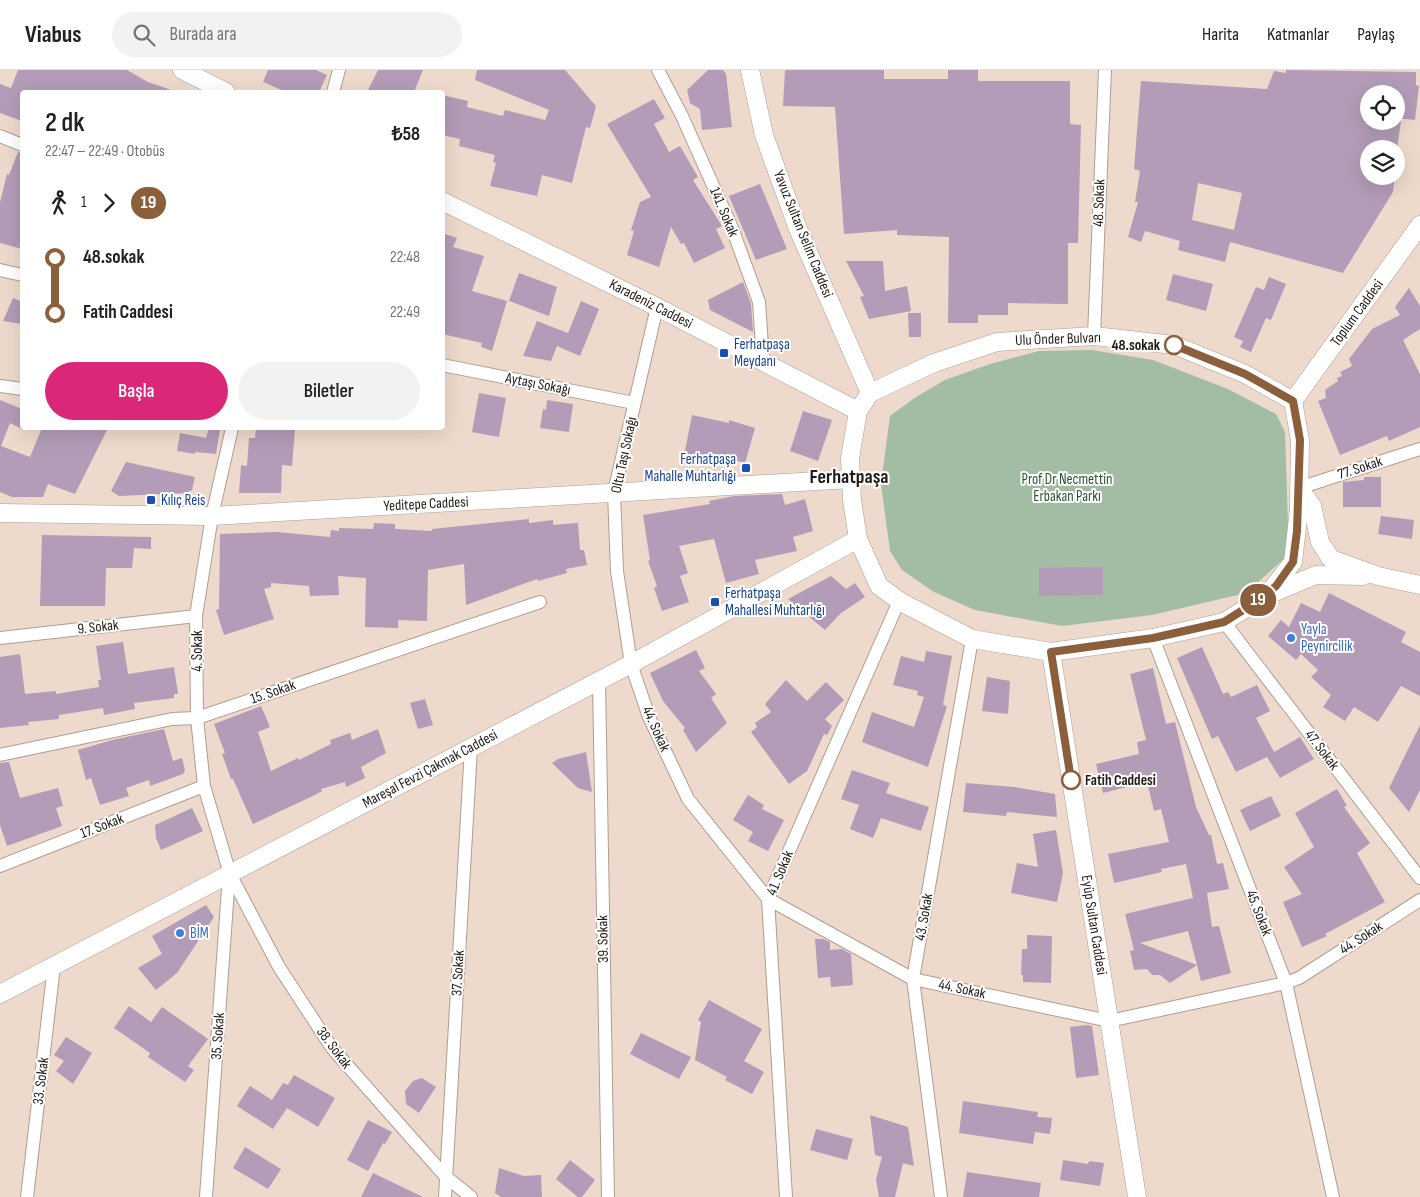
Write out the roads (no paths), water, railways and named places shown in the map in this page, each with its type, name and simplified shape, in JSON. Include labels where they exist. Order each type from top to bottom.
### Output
[{"type":"street","points":[[182,70],[222,90]]},
{"type":"street","points":[[334,90],[339,70]]},
{"type":"street","name":"141. Sokak","points":[[658,70],[682,116],[732,228],[759,302],[763,361]]},
{"type":"street","name":"Yavuz Sultan Selim Caddesi","points":[[750,70],[764,136],[795,219],[870,393]]},
{"type":"street","name":"48. Sokak","points":[[1094,336],[1104,70]]},
{"type":"street","points":[[0,136],[20,144]]},
{"type":"street","name":"Karadeniz Caddesi","points":[[445,202],[657,307],[858,411]]},
{"type":"street","name":"Toplum Caddesi","points":[[1293,401],[1420,225]]},
{"type":"street","points":[[0,270],[20,275]]},
{"type":"street","name":"Oltu Taşı Sokağı","points":[[631,664],[617,571],[614,492],[657,307]]},
{"type":"street","name":"Ulu Önder Bulvarı","points":[[870,393],[934,363],[997,342],[1094,336],[1174,345],[1245,374],[1293,401]]},
{"type":"street","name":"Aytaşı Sokağı","points":[[445,365],[634,403]]},
{"type":"street","points":[[0,386],[20,389]]},
{"type":"street","points":[[870,393],[858,411],[850,458],[858,540],[879,586],[899,601],[972,639],[1051,652],[1153,638],[1224,622],[1262,598],[1276,586],[1293,562],[1299,488],[1300,440],[1293,401]]},
{"type":"street","name":"4. Sokak","points":[[230,874],[204,786],[197,718],[196,616],[212,516],[232,430]]},
{"type":"street","name":"77. Sokak","points":[[1299,488],[1420,449]]},
{"type":"street","name":"Yeditepe Caddesi","points":[[0,514],[212,516],[851,478]]},
{"type":"street","points":[[1299,488],[1312,506],[1320,542],[1331,559],[1378,576],[1420,585]]},
{"type":"street","name":"Mareşal Fevzi Çakmak Caddesi","points":[[0,994],[599,681],[858,540]]},
{"type":"street","points":[[1262,598],[1316,575],[1378,576]]},
{"type":"street","name":"41. Sokak","points":[[786,1197],[768,899],[899,601]]},
{"type":"street","name":"15. Sokak","points":[[0,755],[172,719],[197,718],[540,602]]},
{"type":"street","name":"9. Sokak","points":[[0,638],[196,616]]},
{"type":"street","name":"47. Sokak","points":[[1224,622],[1420,878]]},
{"type":"street","name":"45. Sokak","points":[[1153,638],[1286,983],[1333,1197]]},
{"type":"street","name":"43. Sokak","points":[[941,1197],[914,979],[972,639]]},
{"type":"street","name":"Eyüp Sultan Caddesi","points":[[1051,652],[1137,1197]]},
{"type":"street","name":"44. Sokak","points":[[631,664],[649,717],[688,799],[768,899],[914,979],[1109,1021],[1286,983],[1299,978],[1420,900]]},
{"type":"street","name":"39. Sokak","points":[[599,681],[608,1197]]},
{"type":"street","name":"37. Sokak","points":[[445,1197],[471,748]]},
{"type":"street","name":"17. Sokak","points":[[0,866],[204,786]]},
{"type":"street","name":"38. Sokak","points":[[230,874],[278,967],[332,1048],[446,1177],[471,1197]]},
{"type":"street","name":"35. Sokak","points":[[206,1197],[230,874]]},
{"type":"street","name":"33. Sokak","points":[[27,1197],[54,966]]},
{"type":"place","name":"48.sokak","points":[[1174,345]]},
{"type":"place","name":"Ferhatpaşa Meydanı","points":[[724,353]]},
{"type":"place","name":"Ferhatpaşa Mahalle Muhtarlığı","points":[[746,468]]},
{"type":"place","name":"Kılıç Reis","points":[[151,500]]},
{"type":"place","name":"Ferhatpaşa Mahallesi Muhtarlığı","points":[[715,602]]},
{"type":"place","name":"Yayla Peynircilik","points":[[1291,638]]},
{"type":"place","name":"Fatih Caddesi","points":[[1071,780]]},
{"type":"place","name":"BİM","points":[[180,933]]},
{"type":"district","name":"Ferhatpaşa","points":[[849,477]]},
{"type":"park label","name":"Prof Dr Necmettin Erbakan Parkı","points":[[1067,488]]}]
